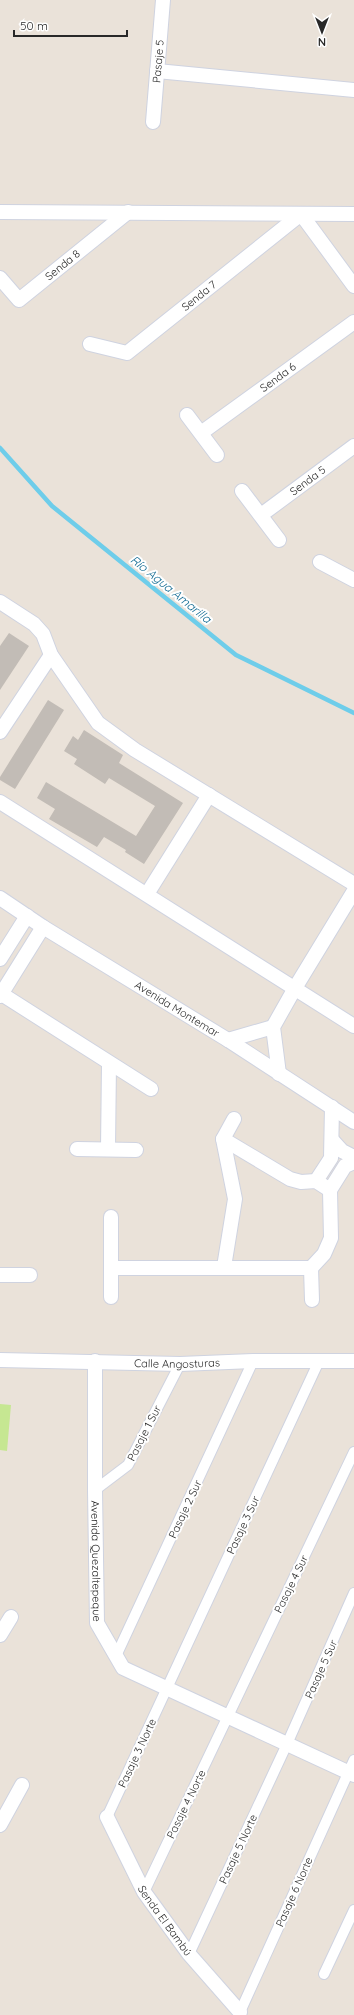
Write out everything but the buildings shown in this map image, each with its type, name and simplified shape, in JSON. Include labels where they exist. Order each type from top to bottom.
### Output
[{"type":"street","name":"Pasaje 5","points":[[153,122],[163,0]]},
{"type":"street","points":[[157,71],[354,90]]},
{"type":"street","points":[[0,212],[354,214]]},
{"type":"street","name":"Senda 8","points":[[0,278],[19,300],[128,212]]},
{"type":"street","points":[[301,214],[354,286]]},
{"type":"street","name":"Senda 7","points":[[90,344],[127,353],[301,214]]},
{"type":"street","name":"Senda 6","points":[[201,433],[354,322]]},
{"type":"street","points":[[187,416],[217,455]]},
{"type":"street","name":"Senda 5","points":[[261,515],[354,446]]},
{"type":"street","points":[[242,491],[279,540]]},
{"type":"street","points":[[320,562],[353,578]]},
{"type":"street","points":[[0,602],[34,624],[43,634],[51,655],[98,723],[122,741],[354,884]]},
{"type":"street","points":[[0,732],[51,655]]},
{"type":"street","points":[[147,894],[209,795]]},
{"type":"street","points":[[0,802],[354,1026]]},
{"type":"street","points":[[279,1074],[273,1027],[295,988],[354,892]]},
{"type":"street","name":"Avenida Montemar","points":[[0,898],[43,927],[228,1040],[354,1122]]},
{"type":"street","points":[[0,959],[27,916]]},
{"type":"street","points":[[43,927],[1,994],[151,1088]]},
{"type":"street","points":[[228,1040],[273,1027]]},
{"type":"street","points":[[108,1149],[109,1063]]},
{"type":"street","points":[[316,1181],[331,1158],[332,1108]]},
{"type":"street","points":[[224,1267],[235,1199],[223,1139],[234,1119]]},
{"type":"street","points":[[223,1139],[290,1179],[301,1182],[316,1181],[330,1190]]},
{"type":"street","points":[[332,1140],[342,1151],[354,1157]]},
{"type":"street","points":[[78,1149],[136,1150]]},
{"type":"street","points":[[112,1268],[310,1268],[324,1254],[331,1238],[330,1190],[345,1166],[354,1162]]},
{"type":"street","points":[[111,1217],[111,1297]]},
{"type":"street","points":[[310,1268],[312,1300]]},
{"type":"street","points":[[0,1274],[30,1275]]},
{"type":"street","name":"Calle Angosturas","points":[[0,1360],[180,1364],[253,1361],[354,1361]]},
{"type":"street","name":"Avenida Quezaltepeque","points":[[95,1361],[94,1490],[97,1623],[123,1668],[287,1744],[352,1769]]},
{"type":"street","name":"Pasaje 2 Sur","points":[[116,1656],[253,1361]]},
{"type":"street","name":"Pasaje 3 Sur","points":[[168,1689],[318,1361]]},
{"type":"street","name":"Pasaje 1 Sur","points":[[94,1490],[128,1465],[180,1364]]},
{"type":"street","name":"Pasaje 4 Sur","points":[[228,1716],[354,1452]]},
{"type":"street","name":"Pasaje 5 Sur","points":[[287,1744],[354,1593]]},
{"type":"street","points":[[0,1635],[12,1617]]},
{"type":"street","name":"Pasaje 3 Norte","points":[[107,1817],[168,1689]]},
{"type":"street","name":"Pasaje 4 Norte","points":[[144,1892],[228,1716]]},
{"type":"street","name":"Pasaje 5 Norte","points":[[189,1954],[287,1744]]},
{"type":"street","name":"Pasaje 6 Norte","points":[[240,2012],[352,1769]]},
{"type":"street","points":[[0,1825],[22,1785]]},
{"type":"street","name":"Senda El Bambú","points":[[107,1817],[144,1892],[189,1954],[240,2012]]},
{"type":"street","points":[[324,1974],[354,1910]]},
{"type":"green space","points":[[0,1404],[11,1405],[7,1451],[0,1450]]},
{"type":"waterway","name":"Río Agua Amarilla","points":[[0,448],[52,506],[236,655],[354,713]]}]
